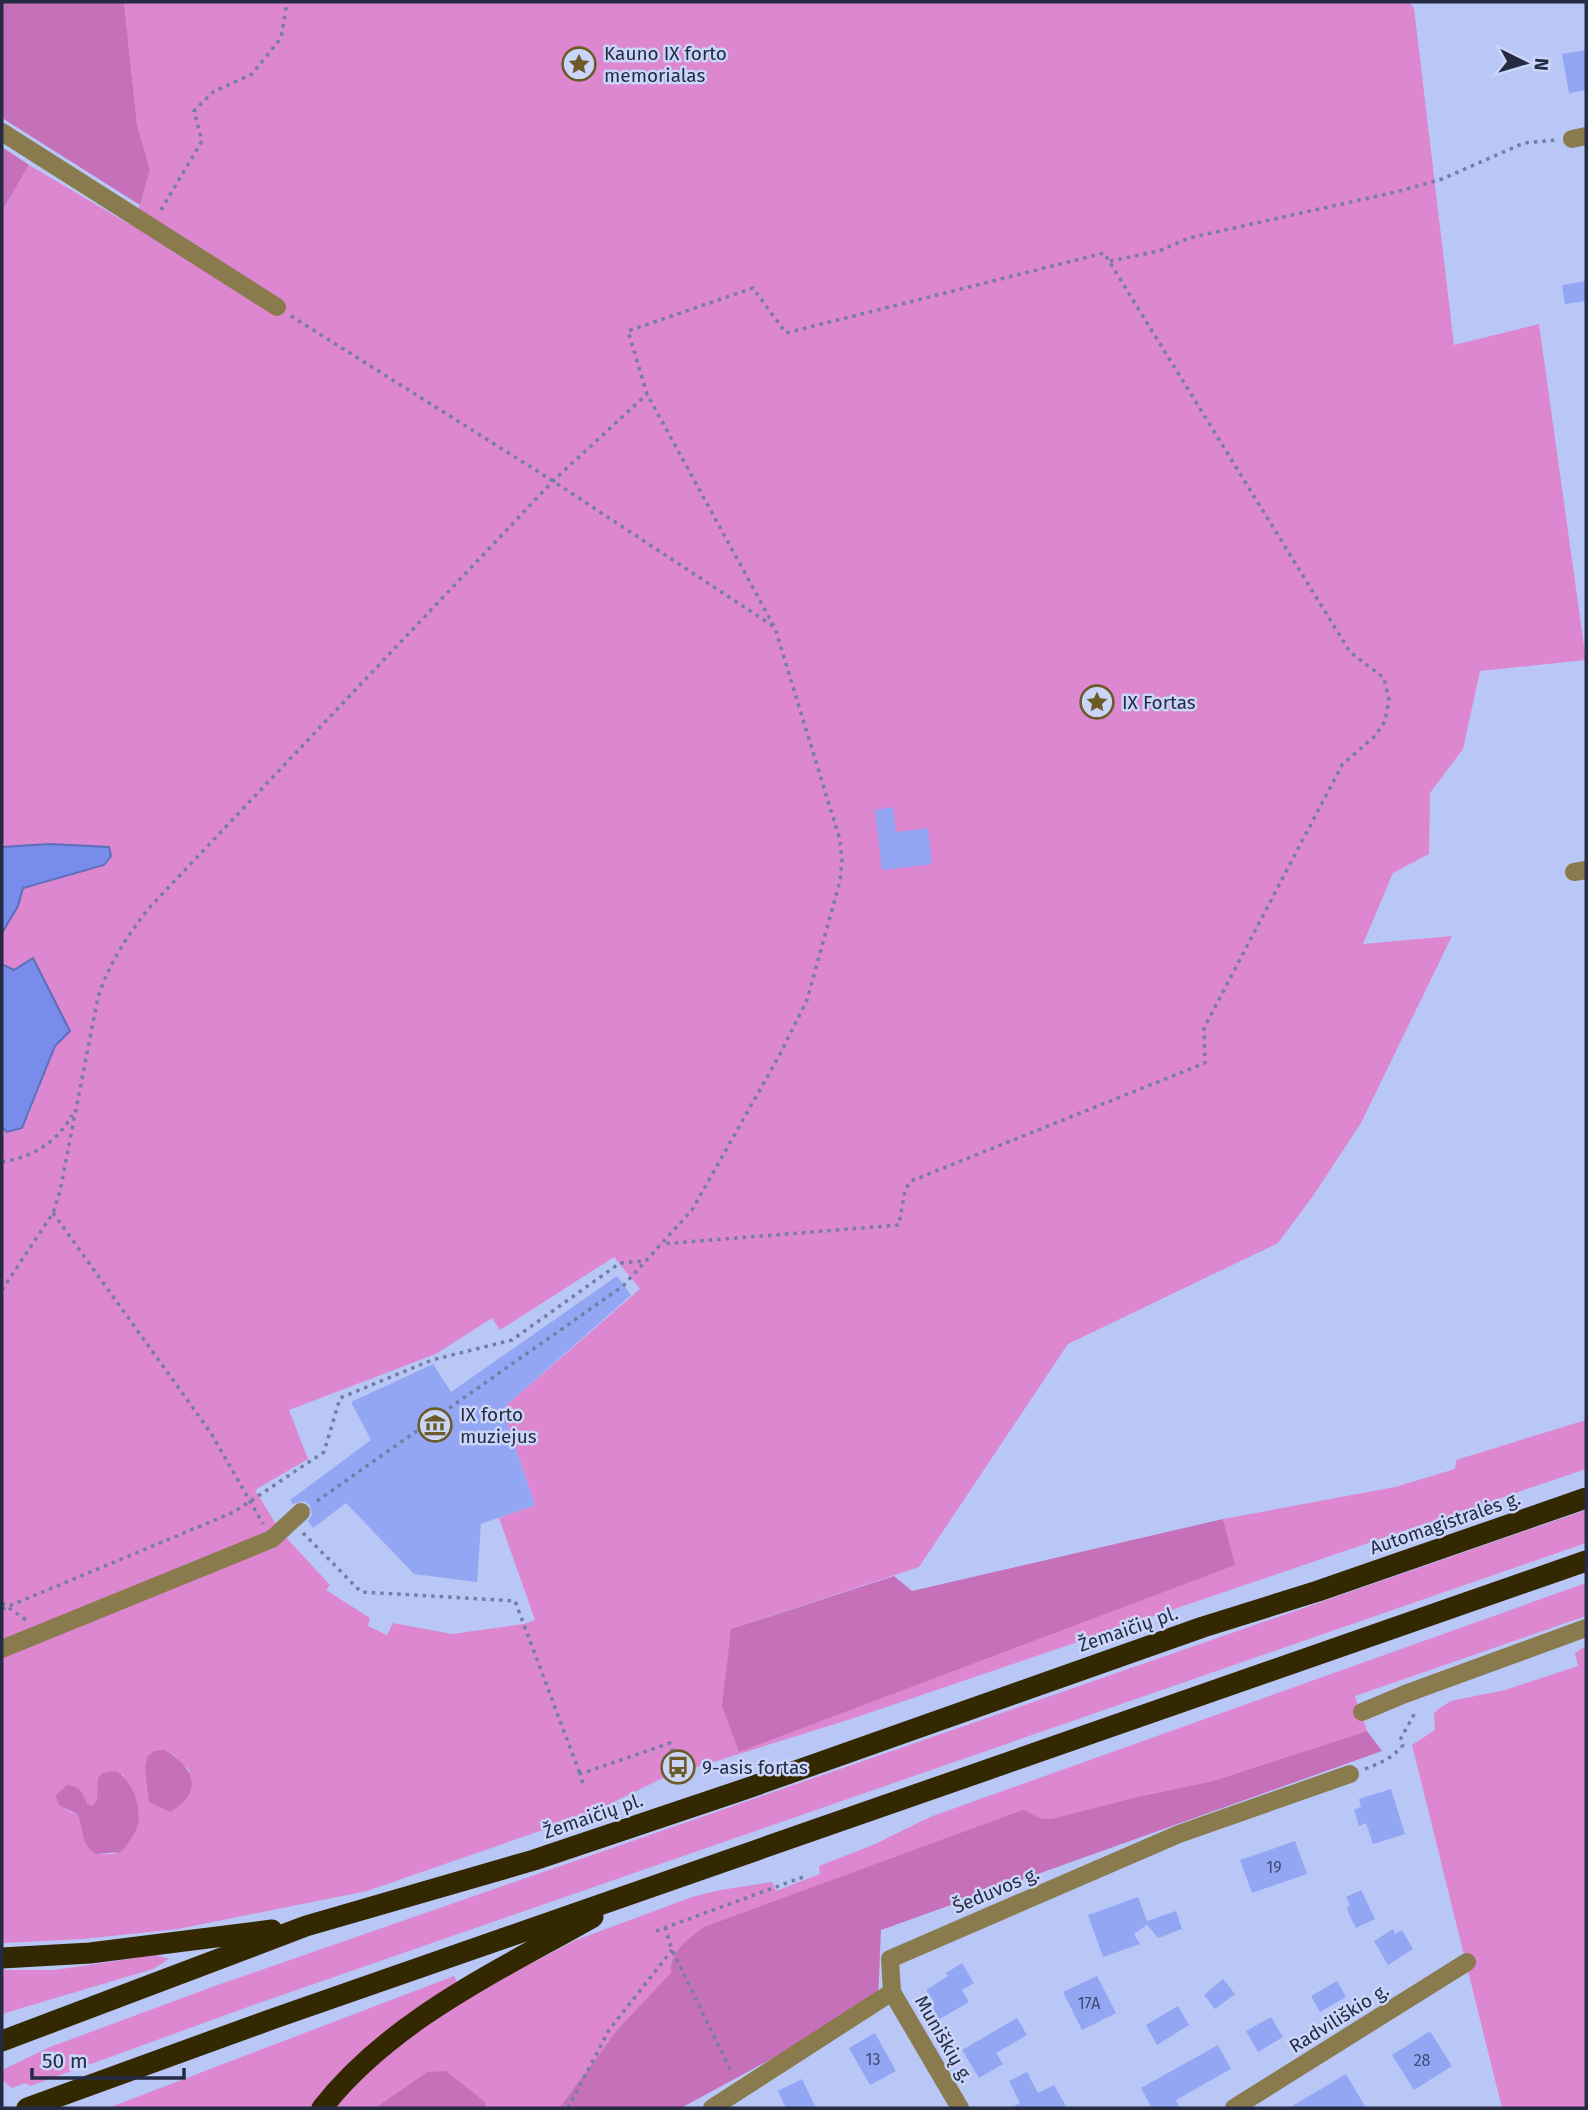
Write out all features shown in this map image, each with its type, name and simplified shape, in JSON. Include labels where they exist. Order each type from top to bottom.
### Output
[{"type":"highway","name":"Automagistralės g.","points":[[1318,1591],[1586,1498]]},
{"type":"highway","points":[[36,2104],[640,1890],[1586,1561]]},
{"type":"highway","name":"Žemaičių pl.","points":[[2,2041],[306,1926],[547,1856],[1203,1627],[1318,1591]]},
{"type":"highway","points":[[322,2108],[342,2083],[368,2060],[445,2001],[640,1890]]},
{"type":"highway","points":[[2,1958],[90,1953],[306,1926]]},
{"type":"street","points":[[2,132],[277,307]]},
{"type":"street","points":[[2,1649],[272,1539],[296,1517]]},
{"type":"street","points":[[1362,1712],[1405,1693],[1586,1628]]},
{"type":"street","name":"Šeduvos g.","points":[[892,1992],[890,1959],[1179,1834],[1350,1774]]},
{"type":"street","name":"Radviliškio g.","points":[[1234,2108],[1466,1962]]},
{"type":"street","points":[[712,2108],[892,1992]]},
{"type":"street","name":"Muniškių g.","points":[[892,1992],[960,2108]]},
{"type":"path","points":[[150,228],[202,141],[194,111],[213,92],[252,74],[281,38],[287,2]]},
{"type":"path","points":[[1109,261],[1159,251],[1189,238],[1421,186],[1524,143],[1579,138]]},
{"type":"path","points":[[583,1783],[515,1601],[362,1592],[296,1517],[623,1286],[646,1260],[692,1210],[779,1056],[807,1000],[840,881],[842,862],[836,820],[775,628],[646,394],[628,331],[754,288],[786,333],[1104,253],[1350,652],[1384,678],[1389,699],[1384,721],[1375,736],[1342,765],[1204,1028],[1205,1063],[911,1181],[905,1190],[899,1225],[661,1244]]},
{"type":"path","points":[[277,307],[553,481],[775,628]]},
{"type":"path","points":[[2,1290],[53,1213],[60,1191],[98,997],[107,970],[121,945],[149,908],[553,481],[646,394]]},
{"type":"path","points":[[2,1161],[25,1156],[51,1142],[60,1135],[75,1111]]},
{"type":"path","points":[[53,1213],[211,1433],[250,1503]]},
{"type":"path","points":[[2,1609],[218,1520],[250,1503],[324,1452],[340,1398],[432,1360],[512,1340],[620,1264],[646,1260]]},
{"type":"path","points":[[2,1603],[43,1632]]},
{"type":"path","points":[[1350,1774],[1392,1756],[1403,1745],[1401,1738]]},
{"type":"path","points":[[580,1774],[670,1743],[678,1768]]},
{"type":"path","points":[[656,1931],[803,1877]]},
{"type":"path","points":[[665,1927],[672,1950],[741,2090]]},
{"type":"path","points":[[568,2108],[609,2030],[672,1950]]},
{"type":"shaded area","points":[[2,2],[124,2],[137,125],[150,170],[140,205],[2,118]]},
{"type":"shaded area","points":[[124,2],[1409,2],[1414,8],[1454,345],[1539,324],[1586,660],[1480,671],[1463,749],[1430,793],[1429,854],[1393,873],[1363,944],[1452,936],[1361,1123],[1278,1243],[1068,1344],[919,1567],[731,1629],[1234,1565],[1223,1519],[1395,1487],[1455,1469],[1456,1460],[1586,1420],[1586,1469],[851,1719],[665,1777],[589,1814],[367,1891],[178,1929],[83,1939],[2,1943],[2,1127],[8,1132],[29,1114],[55,1046],[33,958],[13,970],[2,964],[2,933],[18,906],[23,888],[104,865],[109,847],[49,844],[2,847],[2,211],[29,165],[129,224],[140,205],[150,170],[137,125]],"holes":[[[614,1257],[640,1289],[502,1409],[535,1505],[499,1518],[535,1620],[524,1624],[452,1634],[393,1623],[387,1635],[368,1626],[370,1618],[326,1590],[330,1585],[280,1531],[255,1490],[308,1459],[289,1410],[436,1354],[492,1318],[500,1330]],[[173,1754],[190,1771],[164,1808],[160,1806]],[[122,1774],[139,1812],[115,1854],[96,1854],[79,1817],[61,1807],[56,1795],[92,1807]]]},
{"type":"shaded area","points":[[2,147],[29,165],[2,211]]},
{"type":"shaded area","points":[[1586,1510],[1586,1543],[259,2003],[30,2086],[25,2083],[12,2088],[2,2080],[2,2070],[50,2047],[212,1987]]},
{"type":"shaded area","points":[[1223,1519],[1235,1565],[739,1752],[722,1706],[731,1629],[894,1576],[912,1591]]},
{"type":"shaded area","points":[[1586,1583],[1586,1616],[1355,1696],[1367,1731],[1213,1781],[1051,1819],[1040,1818],[672,1973],[618,2029],[559,2108],[486,2108],[485,2102],[427,2072],[375,2108],[334,2108],[382,2058],[433,2019],[501,1979],[576,1940],[692,1897],[720,1890],[772,1882],[776,1891],[820,1874],[819,1866],[873,1845],[930,1817]]},
{"type":"shaded area","points":[[1586,1646],[1586,2108],[1502,2108],[1412,1745],[1435,1730],[1434,1714],[1451,1701],[1505,1690],[1578,1666],[1575,1653]]},
{"type":"shaded area","points":[[1367,1731],[1382,1751],[881,1930],[878,2001],[681,2108],[559,2108],[618,2029],[671,1973],[673,1958],[681,1946],[704,1927],[1023,1810],[1040,1818],[1051,1819],[1213,1781]]},
{"type":"shaded area","points":[[164,1750],[183,1764],[191,1780],[188,1797],[170,1812],[149,1802],[145,1769],[147,1757],[154,1751]]},
{"type":"shaded area","points":[[115,1771],[126,1779],[134,1793],[138,1824],[121,1852],[96,1854],[85,1842],[77,1814],[59,1805],[56,1795],[67,1785],[75,1787],[87,1804],[92,1806],[97,1800],[98,1778],[103,1773]]},
{"type":"shaded area","points":[[156,1955],[169,1959],[153,1969],[2,2014],[2,1970],[55,1970]]},
{"type":"shaded area","points":[[454,1976],[458,1984],[313,2108],[108,2108]]},
{"type":"shaded area","points":[[446,2071],[485,2102],[486,2108],[375,2108],[427,2072]]},
{"type":"water","points":[[49,844],[109,847],[111,856],[104,865],[23,888],[18,906],[2,933],[2,847]]},
{"type":"water","points":[[33,958],[70,1031],[55,1046],[22,1128],[7,1132],[2,1127],[2,964],[14,970]]},
{"type":"building","points":[[1586,50],[1586,90],[1569,93],[1562,54]]},
{"type":"building","points":[[1586,281],[1586,301],[1565,304],[1562,285]]},
{"type":"building","points":[[893,807],[896,832],[928,828],[932,864],[882,870],[875,810]]},
{"type":"building","name":"IX forto muziejus","points":[[617,1276],[631,1295],[502,1409],[535,1505],[481,1524],[477,1582],[414,1574],[346,1503],[313,1528],[308,1521],[312,1515],[310,1505],[304,1501],[293,1504],[290,1500],[371,1440],[351,1402],[433,1364],[451,1392]]},
{"type":"building","points":[[1391,1789],[1405,1834],[1373,1844],[1366,1823],[1359,1826],[1354,1810],[1361,1807],[1359,1799]]},
{"type":"building","points":[[1295,1841],[1307,1874],[1252,1893],[1240,1860]]},
{"type":"building","points":[[1361,1890],[1375,1919],[1356,1928],[1348,1912],[1347,1907],[1350,1905],[1346,1897]]},
{"type":"building","points":[[1138,1897],[1147,1921],[1176,1911],[1182,1929],[1158,1938],[1147,1925],[1134,1934],[1140,1944],[1103,1957],[1088,1915]]},
{"type":"building","points":[[1393,1929],[1395,1934],[1402,1930],[1413,1949],[1388,1965],[1374,1941]]},
{"type":"building","points":[[962,1963],[974,1983],[962,1990],[969,2002],[938,2020],[928,2005],[934,2002],[926,1990]]},
{"type":"building","points":[[1097,1976],[1116,2013],[1082,2030],[1063,1992]]},
{"type":"building","points":[[1223,1979],[1235,1994],[1215,2009],[1204,1995]]},
{"type":"building","points":[[1337,1981],[1346,1997],[1320,2012],[1311,1996]]},
{"type":"building","points":[[1178,2006],[1189,2025],[1157,2045],[1146,2025]]},
{"type":"building","points":[[1271,2017],[1283,2037],[1258,2052],[1246,2031]]},
{"type":"building","points":[[1017,2018],[1027,2035],[996,2053],[1003,2064],[979,2078],[962,2050]]},
{"type":"building","points":[[1430,2031],[1452,2066],[1414,2090],[1392,2055]]},
{"type":"building","points":[[875,2033],[896,2071],[870,2085],[849,2048]]},
{"type":"building","points":[[1218,2045],[1231,2069],[1176,2100],[1180,2108],[1152,2108],[1141,2088]]},
{"type":"building","points":[[1027,2072],[1038,2093],[1054,2085],[1067,2108],[1011,2108],[1020,2103],[1009,2081]]},
{"type":"building","points":[[1346,2074],[1366,2108],[1289,2108]]},
{"type":"building","points":[[802,2079],[816,2108],[786,2108],[778,2091]]},
{"type":"place","name":"Kauno IX forto memorialas","points":[[579,64]]},
{"type":"place","name":"IX Fortas","points":[[1097,702]]},
{"type":"place","name":"IX forto muziejus","points":[[435,1425]]},
{"type":"place","name":"9-asis fortas","points":[[678,1767]]}]
